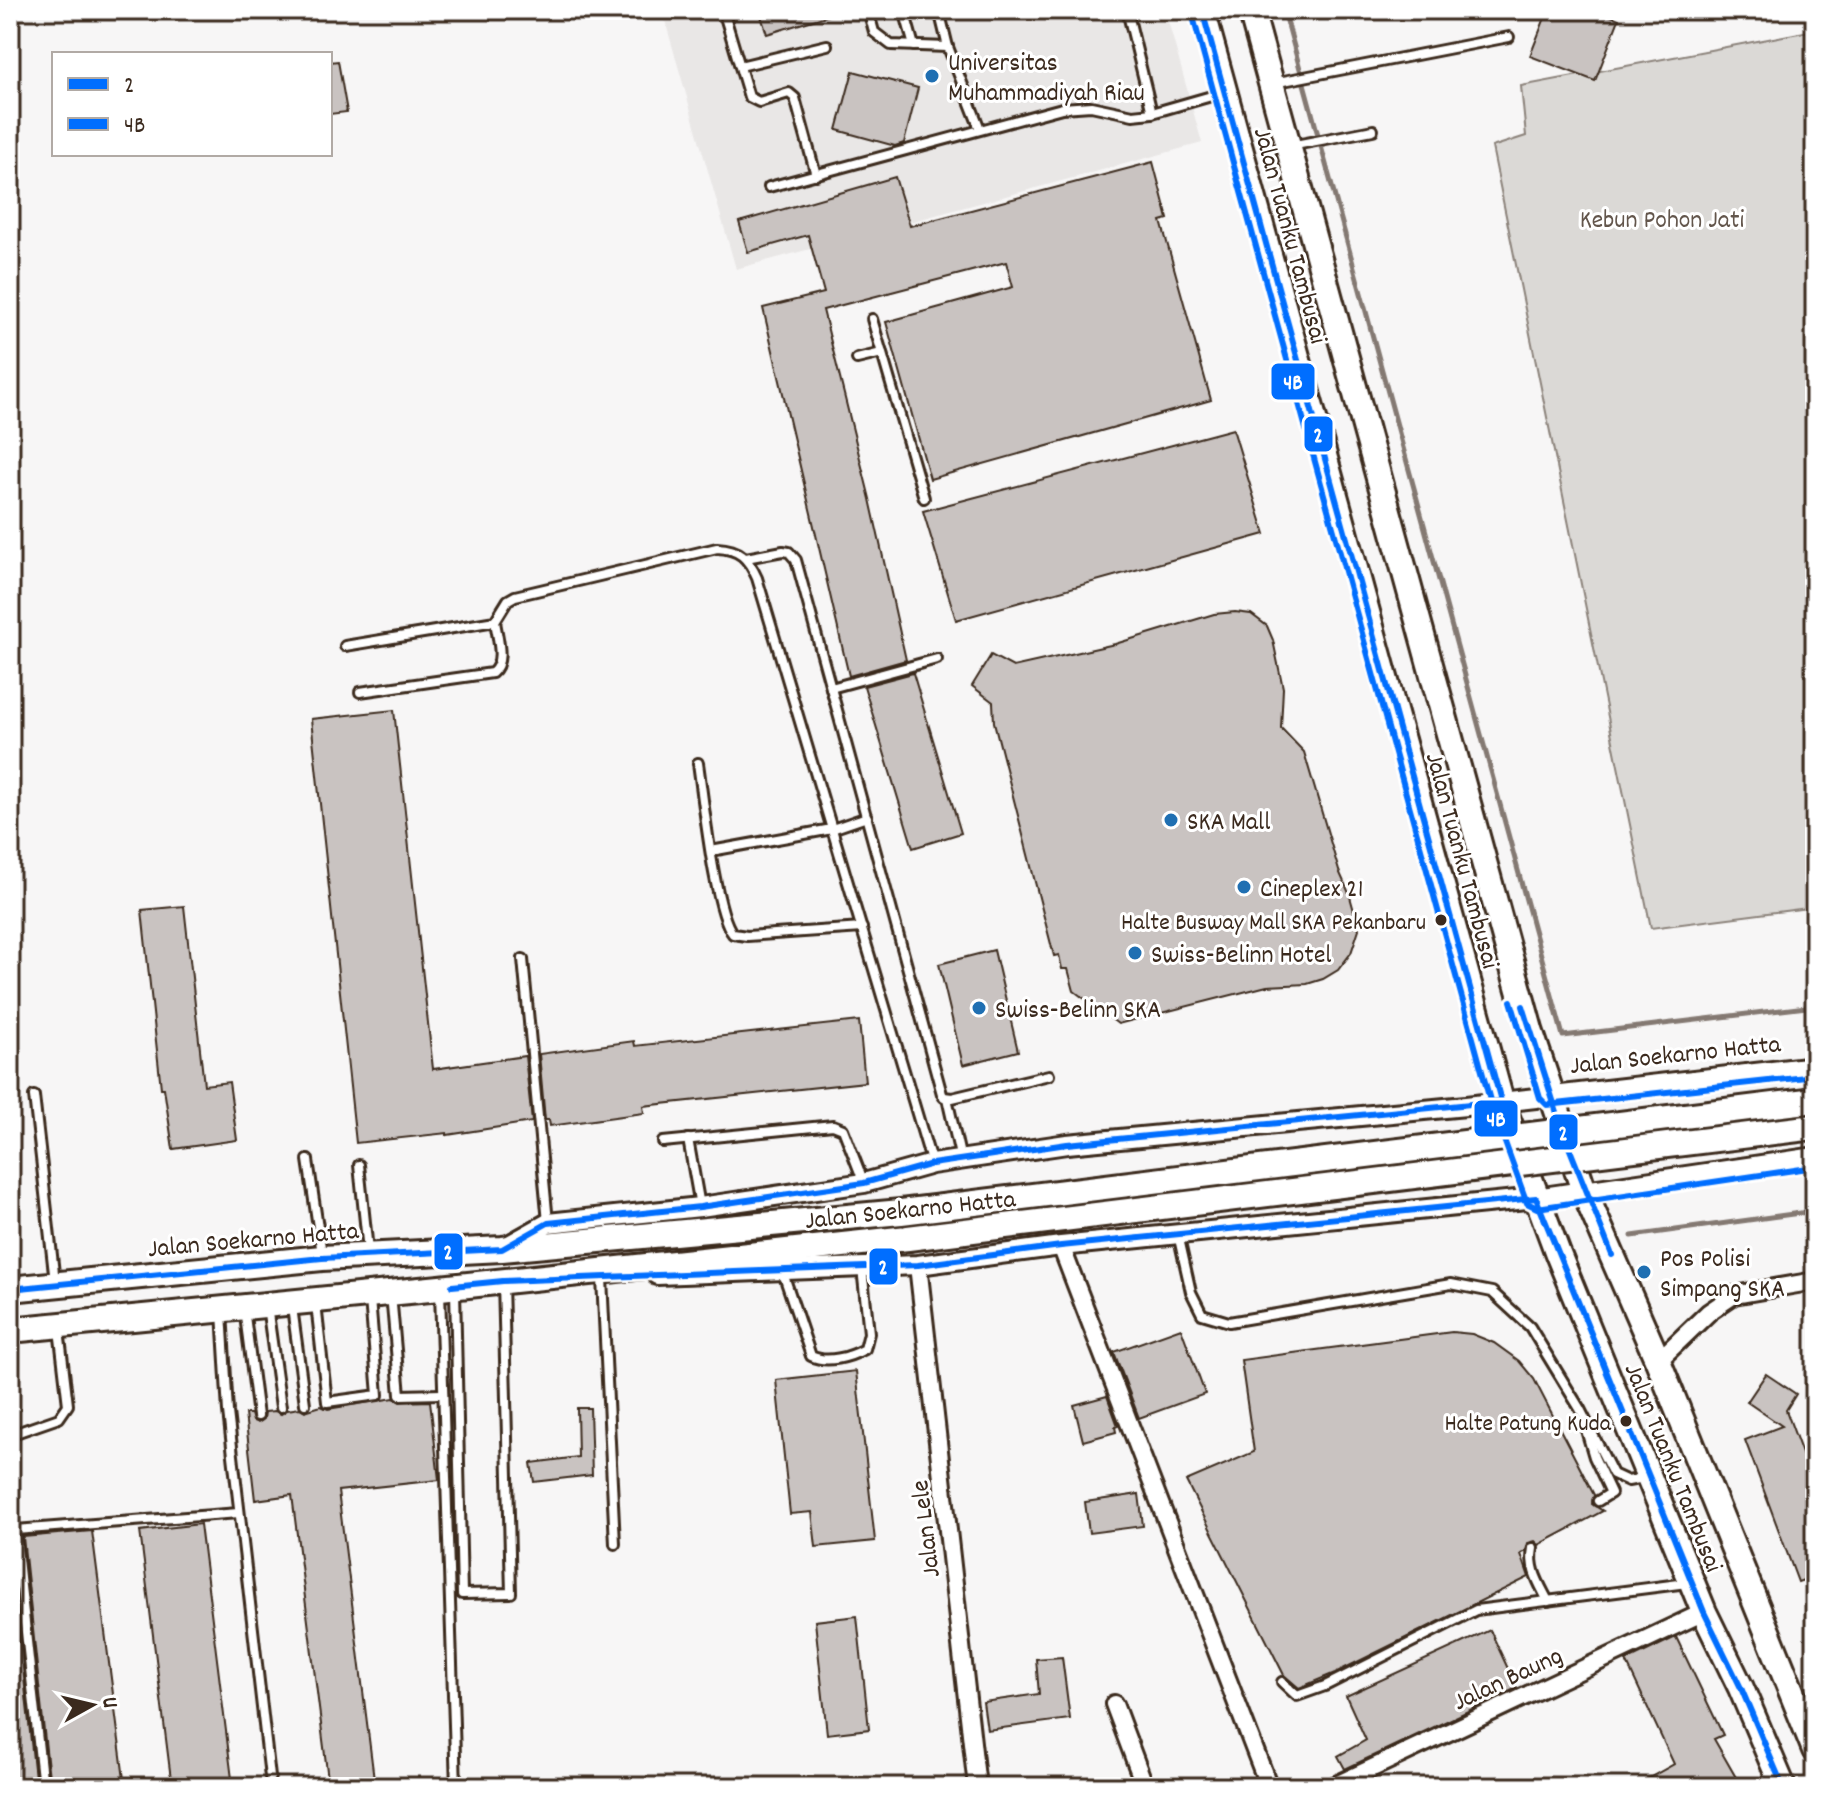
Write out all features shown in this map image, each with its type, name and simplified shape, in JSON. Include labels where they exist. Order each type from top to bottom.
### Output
[{"type":"main road","name":"Jalan Tuanku Tambusai","points":[[1202,10],[1501,1101],[1536,1198],[1692,1583],[1741,1688],[1775,1784]]},
{"type":"main road","name":"Jalan Tuanku Tambusai","points":[[1251,10],[1550,1095],[1584,1191],[1658,1361],[1815,1750]]},
{"type":"main road","points":[[1536,1198],[1550,1095]]},
{"type":"main road","name":"Jalan Soekarno Hatta","points":[[10,1289],[322,1258],[502,1249],[901,1212],[1815,1100]]},
{"type":"main road","points":[[1501,1101],[1584,1191]]},
{"type":"main road","name":"Jalan Soekarno Hatta","points":[[10,1330],[908,1238],[1815,1127]]},
{"type":"street","name":"Jalan Soekarno Hatta","points":[[502,1249],[548,1223],[700,1207],[864,1183],[932,1164],[1067,1144],[1815,1066]]},
{"type":"street","points":[[457,1286],[503,1281],[918,1265],[1061,1246],[1536,1198],[1815,1157]]},
{"type":"street","points":[[1061,1246],[1269,1787]]},
{"type":"street","name":"Jalan Lele","points":[[918,1265],[977,1787]]},
{"type":"street","points":[[1658,1361],[1701,1319],[1734,1295],[1815,1281]]},
{"type":"street","name":"Jalan Baung","points":[[1332,1787],[1704,1612]]},
{"type":"street","points":[[1114,1704],[1145,1787]]},
{"type":"lane","points":[[723,10],[752,101],[759,102],[784,93],[795,98],[816,175]]},
{"type":"lane","points":[[868,10],[874,32],[891,45],[948,47]]},
{"type":"lane","points":[[904,10],[914,46]]},
{"type":"lane","points":[[939,10],[948,47],[980,129]]},
{"type":"lane","points":[[1127,10],[1152,113]]},
{"type":"lane","points":[[1272,83],[1509,37]]},
{"type":"lane","points":[[740,66],[827,45]]},
{"type":"lane","points":[[769,187],[1062,108],[1091,106],[1133,115],[1152,113],[1225,92]]},
{"type":"lane","points":[[1289,147],[1373,130]]},
{"type":"lane","points":[[872,319],[924,498]]},
{"type":"lane","points":[[857,359],[882,353]]},
{"type":"lane","points":[[360,692],[492,673],[498,669],[500,661],[495,621],[508,600],[515,596],[717,548],[739,551],[757,578],[932,1164]]},
{"type":"lane","points":[[746,558],[783,551],[793,555],[942,1094],[947,1098],[961,1160]]},
{"type":"lane","points":[[345,646],[495,621]]},
{"type":"lane","points":[[831,688],[937,659]]},
{"type":"lane","points":[[698,763],[725,920],[733,934],[747,936],[862,928]]},
{"type":"lane","points":[[711,851],[832,829],[867,817]]},
{"type":"lane","points":[[523,959],[548,1223]]},
{"type":"lane","points":[[947,1098],[1049,1075]]},
{"type":"lane","points":[[34,1096],[55,1285]]},
{"type":"lane","points":[[663,1142],[839,1126],[845,1133],[864,1183]]},
{"type":"lane","points":[[688,1139],[700,1207]]},
{"type":"lane","points":[[308,1160],[322,1258]]},
{"type":"lane","points":[[359,1165],[369,1256]]},
{"type":"lane","points":[[1178,1234],[1191,1292],[1202,1314],[1229,1322],[1451,1284],[1492,1292],[1530,1327],[1580,1409],[1613,1474],[1628,1481],[1649,1477]]},
{"type":"lane","points":[[782,1270],[811,1356],[821,1361],[854,1355],[865,1349],[869,1333],[861,1267]]},
{"type":"lane","points":[[602,1278],[615,1544]]},
{"type":"lane","points":[[457,1286],[462,1594],[511,1593],[503,1281]]},
{"type":"lane","points":[[456,1787],[442,1394],[457,1286]]},
{"type":"lane","points":[[380,1293],[400,1395],[442,1394]]},
{"type":"lane","points":[[316,1300],[327,1402],[355,1399],[378,1395],[380,1293]]},
{"type":"lane","points":[[256,1306],[305,1404]]},
{"type":"lane","points":[[256,1306],[281,1407]]},
{"type":"lane","points":[[256,1306],[258,1416]]},
{"type":"lane","points":[[256,1306],[228,1412],[270,1777]]},
{"type":"lane","points":[[10,1435],[59,1418],[68,1405],[59,1324]]},
{"type":"lane","points":[[1580,1409],[1594,1457],[1611,1493],[1598,1501]]},
{"type":"lane","points":[[10,1486],[43,1787]]},
{"type":"lane","points":[[15,1530],[239,1513]]},
{"type":"lane","points":[[1533,1548],[1530,1559],[1532,1571],[1548,1601]]},
{"type":"lane","points":[[1282,1682],[1297,1696],[1325,1686],[1476,1610],[1692,1583]]},
{"type":"shaded area","name":"Universitas Muhammadiyah Riau","points":[[662,10],[1165,10],[1202,143],[736,269]]},
{"type":"green space","name":"Kebun Pohon Jati","points":[[1815,30],[1815,907],[1651,928],[1492,147],[1526,136],[1521,86]]},
{"type":"building","points":[[759,10],[833,10],[833,14],[767,34]]},
{"type":"building","points":[[1548,10],[1596,10],[1619,19],[1595,81],[1530,56]]},
{"type":"building","points":[[338,61],[347,112],[332,114],[332,62]]},
{"type":"building","points":[[853,71],[918,88],[904,143],[895,146],[837,130]]},
{"type":"building","points":[[1153,162],[1168,219],[1161,221],[1211,400],[930,479],[886,322],[1013,287],[1006,262],[823,310],[906,660],[849,676],[763,308],[824,293],[808,235],[748,252],[739,222],[895,177],[910,226]]},
{"type":"building","points":[[1233,429],[1265,534],[956,620],[923,511]]},
{"type":"building","name":"SKA Mall","points":[[1214,614],[1251,614],[1267,626],[1273,640],[1283,688],[1281,728],[1304,752],[1359,929],[1351,953],[1338,970],[1323,979],[1307,984],[1267,986],[1118,1024],[1074,991],[1068,969],[1062,969],[1059,955],[1054,956],[994,722],[993,702],[972,686],[991,655],[1013,667],[1115,644]]},
{"type":"building","points":[[913,673],[961,833],[913,848],[864,686]]},
{"type":"building","points":[[394,710],[433,1069],[525,1056],[532,1122],[447,1135],[356,1143],[311,719]]},
{"type":"building","points":[[184,906],[204,1085],[229,1082],[237,1140],[173,1149],[164,1088],[161,1088],[142,910]]},
{"type":"building","name":"Swiss-Belinn SKA","points":[[994,950],[1018,1051],[963,1065],[939,964]]},
{"type":"building","points":[[859,1021],[865,1082],[643,1106],[644,1113],[550,1126],[549,1120],[545,1120],[539,1054],[634,1041],[635,1046]]},
{"type":"building","points":[[1181,1328],[1205,1394],[1139,1418],[1114,1352]]},
{"type":"building","points":[[1452,1332],[1472,1334],[1494,1343],[1519,1361],[1534,1379],[1594,1495],[1592,1504],[1603,1511],[1539,1545],[1535,1541],[1528,1543],[1526,1551],[1521,1554],[1529,1577],[1299,1688],[1284,1675],[1186,1481],[1254,1452],[1241,1360]]},
{"type":"building","points":[[856,1371],[875,1541],[816,1547],[812,1512],[790,1514],[776,1380]]},
{"type":"building","points":[[1766,1374],[1796,1394],[1786,1410],[1815,1489],[1815,1576],[1798,1582],[1745,1440],[1782,1426],[1747,1402]]},
{"type":"building","points":[[1107,1396],[1118,1426],[1115,1427],[1116,1432],[1083,1441],[1074,1405]]},
{"type":"building","points":[[394,1398],[400,1402],[430,1401],[439,1480],[338,1491],[375,1787],[329,1787],[292,1495],[255,1500],[245,1414],[251,1414],[253,1421],[258,1423],[264,1419],[265,1412],[281,1414],[287,1410],[300,1408],[305,1411],[321,1406],[328,1409]]},
{"type":"building","points":[[577,1408],[590,1408],[592,1475],[534,1482],[531,1463],[578,1457]]},
{"type":"building","points":[[1139,1494],[1143,1526],[1089,1533],[1085,1502]]},
{"type":"building","points":[[200,1524],[233,1787],[172,1787],[140,1531]]},
{"type":"building","points":[[92,1531],[125,1787],[50,1787],[23,1537]]},
{"type":"building","points":[[10,1550],[36,1787],[10,1787]]},
{"type":"building","points":[[857,1616],[869,1729],[827,1734],[815,1621]]},
{"type":"building","points":[[1490,1630],[1517,1688],[1345,1769],[1338,1756],[1366,1740],[1346,1696]]},
{"type":"building","points":[[1676,1637],[1723,1735],[1714,1739],[1738,1781],[1728,1787],[1633,1787],[1674,1764],[1626,1661]]},
{"type":"building","points":[[1062,1657],[1070,1719],[987,1730],[983,1702],[1039,1694],[1036,1659]]},
{"type":"waterway","points":[[1284,10],[1563,1036],[1815,1006]]},
{"type":"waterway","points":[[1632,1236],[1815,1211]]},
{"type":"transit line","name":"2","points":[[10,1289],[322,1258],[502,1249],[548,1223],[700,1207],[864,1183],[932,1164],[1067,1144],[1501,1101],[1202,10]]},
{"type":"transit line","name":"4B","points":[[1192,13],[1491,1104],[1527,1203],[1537,1208],[1815,1167]]},
{"type":"transit line","name":"4B","points":[[1511,1001],[1540,1098],[1547,1105],[1815,1076]]},
{"type":"transit line","name":"2","points":[[1523,1006],[1563,1132],[1612,1255]]},
{"type":"transit line","name":"2","points":[[452,1286],[503,1281],[918,1265],[1061,1246],[1536,1198],[1704,1612],[1741,1688],[1783,1787]]},
{"type":"place","name":"Universitas Muhammadiyah Riau","points":[[932,76]]},
{"type":"place","name":"SKA Mall","points":[[1171,820]]},
{"type":"place","name":"Cineplex 21","points":[[1244,887]]},
{"type":"place","name":"Halte Busway Mall SKA Pekanbaru","points":[[1441,920]]},
{"type":"place","name":"Swiss-Belinn Hotel","points":[[1135,953]]},
{"type":"place","name":"Swiss-Belinn SKA","points":[[979,1008]]},
{"type":"place","name":"Pos Polisi Simpang SKA","points":[[1644,1272]]},
{"type":"place","name":"Halte Patung Kuda","points":[[1626,1421]]}]
